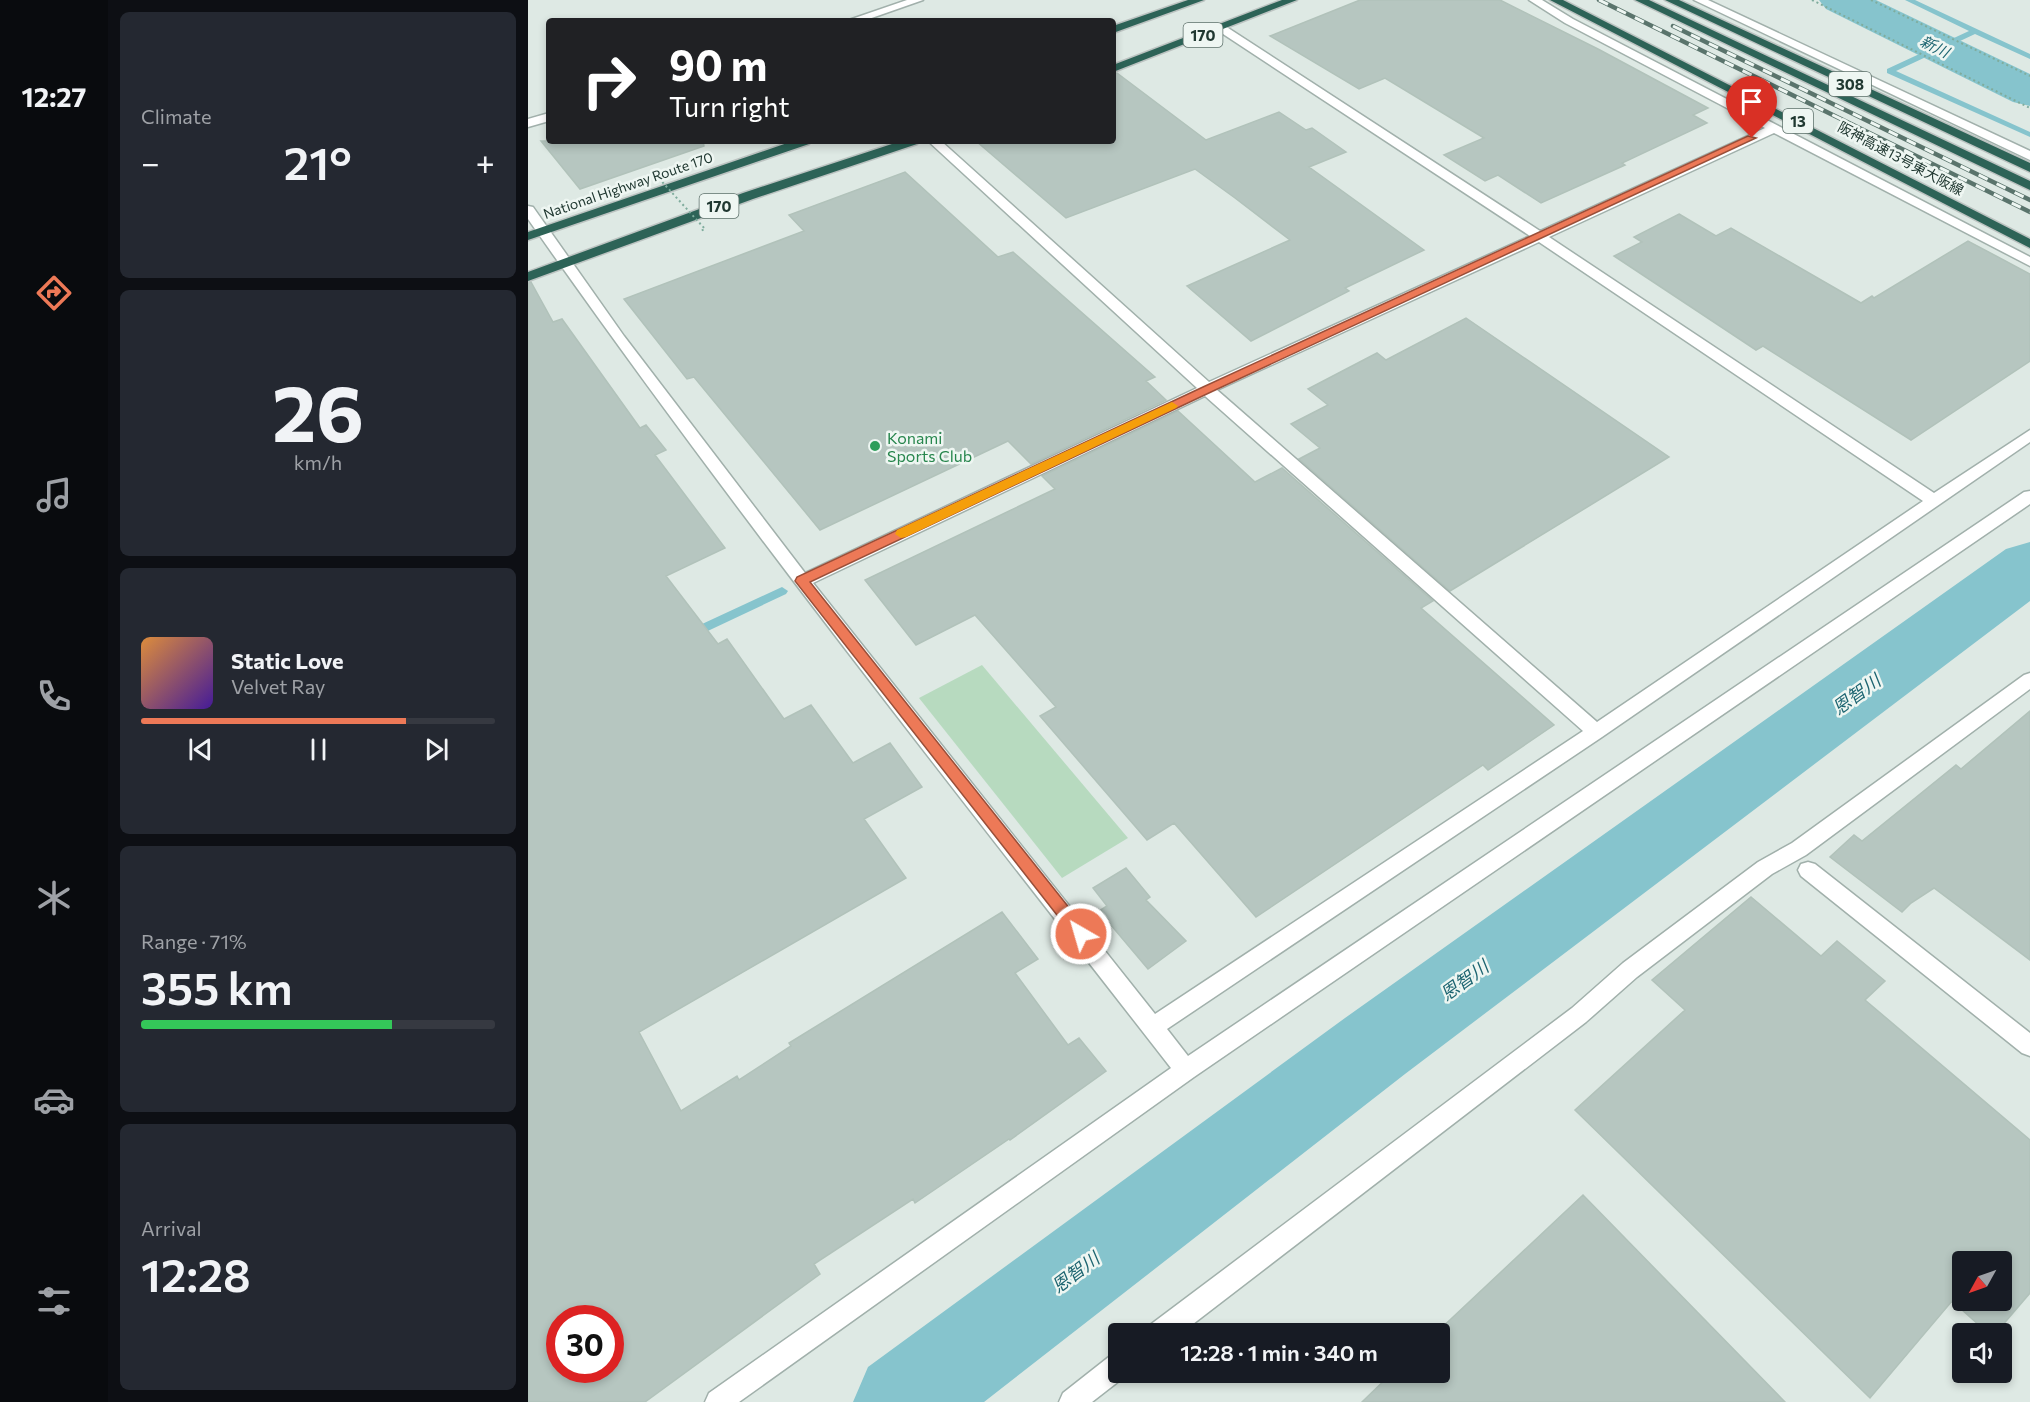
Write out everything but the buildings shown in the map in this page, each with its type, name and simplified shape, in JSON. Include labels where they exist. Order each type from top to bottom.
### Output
[{"type":"highway","name":"170","points":[[1116,29],[1199,0]]},
{"type":"highway","name":"170","points":[[1116,68],[1292,0]]},
{"type":"highway","points":[[1556,0],[2030,243]]},
{"type":"highway","name":"阪神高速13号東大阪線","points":[[1566,0],[2030,243]]},
{"type":"highway","points":[[1640,0],[2030,186]]},
{"type":"highway","points":[[1653,0],[2030,173]]},
{"type":"highway","name":"308","points":[[1670,0],[2030,168]]},
{"type":"highway","name":"National Highway Route 170","points":[[535,233],[796,144]]},
{"type":"highway","name":"170","points":[[528,277],[748,196],[903,144]]},
{"type":"street","points":[[879,0],[900,18]]},
{"type":"street","points":[[862,18],[918,0]]},
{"type":"street","points":[[1534,0],[1569,21],[1773,129],[2030,262]]},
{"type":"street","points":[[1700,0],[2030,156]]},
{"type":"street","points":[[1221,28],[1539,236],[1935,501]]},
{"type":"street","points":[[528,123],[546,118]]},
{"type":"street","points":[[802,581],[1207,389],[1773,129]]},
{"type":"street","points":[[937,144],[1207,389],[1596,732]]},
{"type":"street","points":[[528,210],[535,233],[565,263],[626,348],[802,581],[1154,1026],[1186,1070]]},
{"type":"street","points":[[1154,1026],[1596,732],[2030,435]]},
{"type":"street","points":[[718,1402],[1186,1070],[2030,496]]},
{"type":"street","points":[[1173,1323],[1579,1015],[1630,970],[1765,868],[1816,837],[2030,680]]},
{"type":"street","points":[[1808,870],[2030,1046]]},
{"type":"street","points":[[1072,1402],[1108,1374]]},
{"type":"path","points":[[1812,0],[2030,108]]},
{"type":"path","points":[[1871,0],[2030,76]]},
{"type":"path","points":[[651,175],[655,174],[705,229],[700,231]]},
{"type":"green space","points":[[982,665],[1128,838],[1062,878],[919,698]]},
{"type":"waterway","name":"新川","points":[[1841,0],[2030,92]]},
{"type":"waterway","points":[[1909,0],[1975,31]]},
{"type":"waterway","points":[[1975,31],[2030,57]]},
{"type":"waterway","points":[[1975,31],[1890,71],[2030,135]]},
{"type":"waterway","name":"恩智川","points":[[903,1402],[1375,1046],[2030,566]]},
{"type":"waterway","points":[[691,634],[782,591]]},
{"type":"railway","points":[[1599,0],[2030,212]]},
{"type":"railway","points":[[1673,26],[2030,200]]},
{"type":"slow traffic","points":[[901,534],[1172,406]]},
{"type":"place","name":"Konami Sports Club","points":[[875,446]]},
{"type":"route","points":[[1081,934],[802,581],[1207,389],[1752,138]]}]
